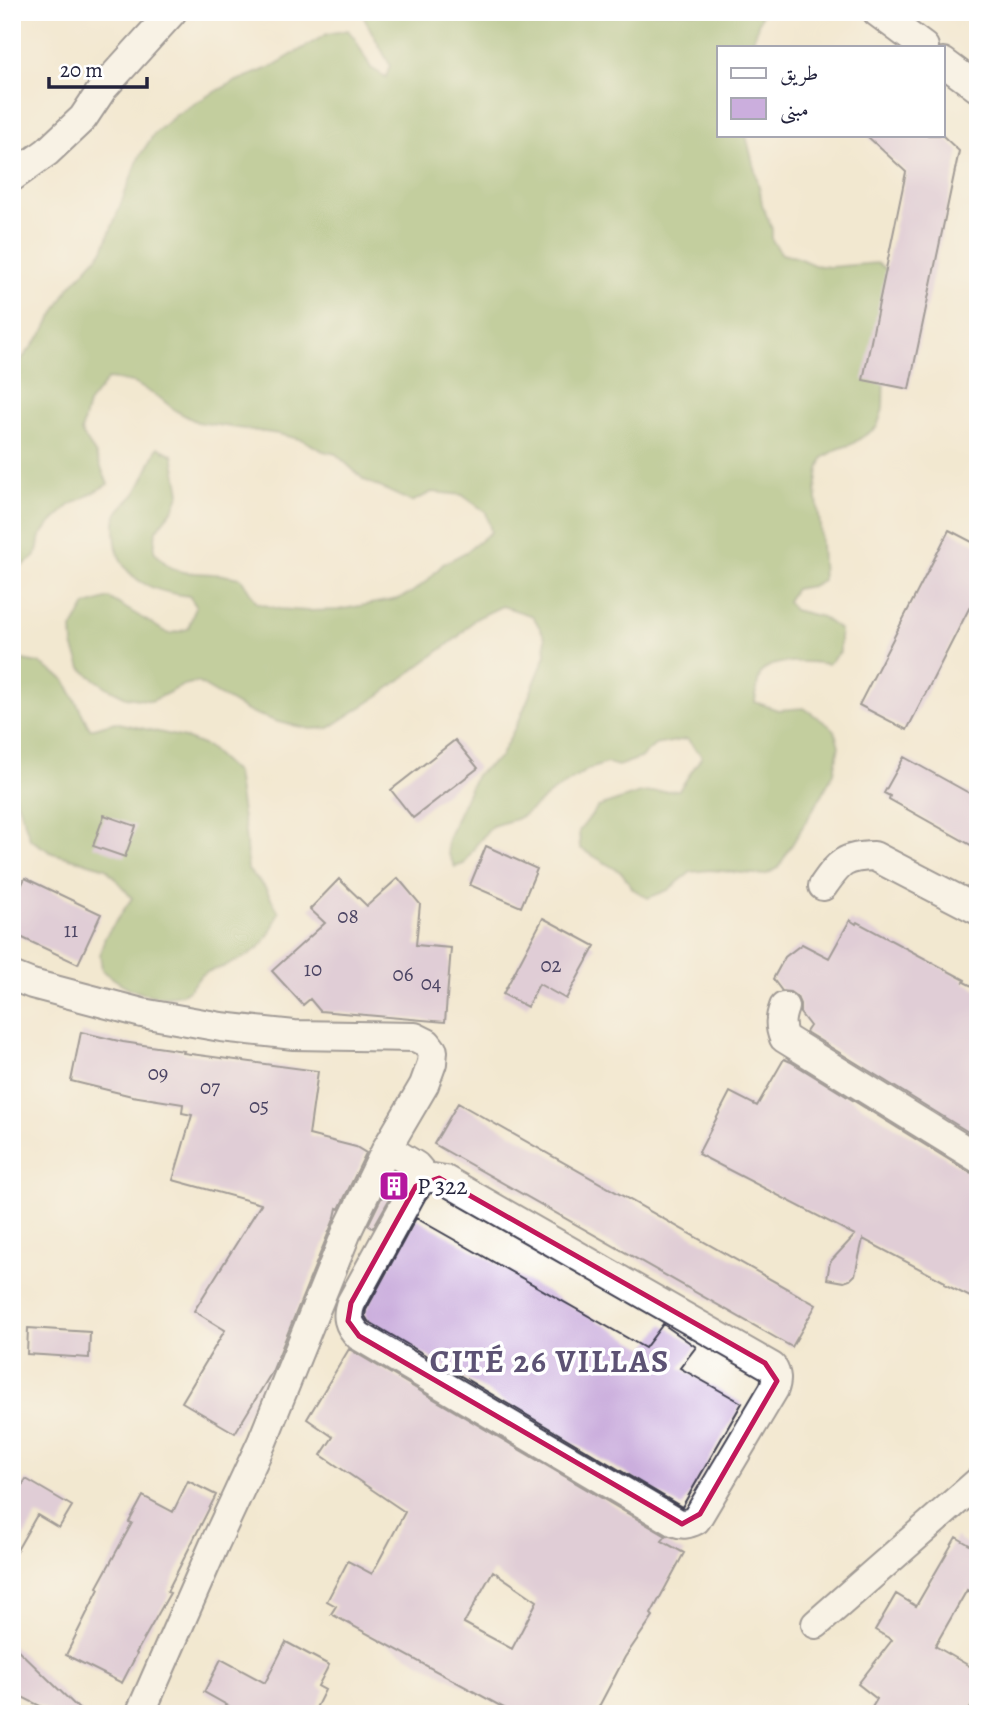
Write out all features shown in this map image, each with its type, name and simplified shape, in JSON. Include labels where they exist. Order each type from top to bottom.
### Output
[{"type":"street","points":[[12,177],[47,152],[83,118],[103,88],[172,12]]},
{"type":"street","points":[[877,12],[923,46]]},
{"type":"street","points":[[944,63],[978,88]]},
{"type":"street","points":[[823,886],[836,867],[855,857],[874,856],[978,910]]},
{"type":"street","points":[[12,976],[32,984],[142,1013],[221,1027],[294,1035],[415,1037],[427,1043],[433,1051],[432,1063],[424,1085],[387,1148],[348,1229],[262,1442],[140,1714]]},
{"type":"street","points":[[784,1007],[780,1018],[780,1029],[784,1038],[978,1158]]},
{"type":"street","points":[[387,1148],[416,1166],[426,1178]]},
{"type":"street","points":[[426,1178],[445,1180],[772,1367],[777,1381],[774,1388],[696,1520],[682,1524],[675,1522],[359,1336],[352,1329],[348,1321],[351,1303],[413,1191],[426,1178]]},
{"type":"street","points":[[816,1624],[978,1482]]},
{"type":"highlighted area","points":[[439,1178],[765,1363],[777,1381],[700,1514],[682,1524],[359,1336],[348,1321],[351,1303],[416,1186]]},
{"type":"green space","points":[[364,12],[762,12],[751,46],[717,46],[717,136],[746,136],[762,204],[772,229],[772,240],[782,254],[814,265],[830,267],[877,263],[895,275],[884,372],[883,409],[877,427],[852,444],[823,458],[816,490],[823,580],[812,586],[795,589],[787,601],[794,610],[822,617],[840,630],[840,652],[828,664],[792,662],[773,665],[761,673],[758,683],[755,702],[778,710],[804,708],[834,729],[839,746],[834,772],[823,793],[778,868],[765,875],[710,870],[691,872],[668,890],[648,898],[633,889],[622,873],[580,848],[579,831],[598,807],[640,793],[679,790],[702,756],[687,739],[655,745],[640,758],[618,766],[607,763],[589,769],[550,794],[524,815],[492,826],[464,864],[455,867],[448,853],[447,842],[457,816],[476,775],[500,757],[521,716],[546,655],[545,637],[533,616],[502,606],[475,619],[458,637],[380,695],[329,728],[310,729],[278,722],[247,711],[197,682],[184,685],[152,701],[126,697],[108,688],[81,668],[73,645],[72,629],[86,605],[109,598],[169,634],[188,629],[196,606],[189,596],[152,587],[132,575],[119,556],[116,543],[117,513],[137,491],[158,447],[173,455],[180,493],[174,508],[156,530],[154,551],[168,566],[180,572],[241,578],[257,603],[279,609],[338,610],[397,599],[411,593],[443,564],[466,552],[491,532],[486,512],[462,495],[432,492],[412,502],[364,480],[336,454],[323,451],[303,440],[197,422],[132,382],[108,379],[88,404],[81,432],[95,453],[108,484],[69,506],[40,537],[36,556],[22,566],[12,567],[12,379],[21,360],[43,333],[69,288],[103,250],[139,157],[154,134],[176,115],[234,82],[271,67],[327,34],[348,30],[371,68],[386,77],[390,65],[364,18]]},
{"type":"green space","points":[[12,658],[39,663],[65,680],[90,729],[115,722],[185,738],[208,747],[236,773],[248,870],[264,886],[279,912],[266,940],[260,946],[237,961],[205,973],[183,994],[146,994],[119,982],[102,970],[100,954],[105,937],[132,898],[106,868],[52,853],[30,839],[12,789],[16,762],[12,757]]},
{"type":"building","points":[[867,136],[943,136],[959,151],[909,389],[863,380],[906,172]]},
{"type":"building","points":[[949,530],[978,545],[978,591],[907,730],[859,705]]},
{"type":"building","points":[[455,740],[478,768],[413,818],[391,790]]},
{"type":"building","points":[[904,757],[978,798],[978,849],[889,799],[890,796],[884,793]]},
{"type":"building","points":[[104,815],[136,826],[125,857],[93,846]]},
{"type":"building","points":[[486,846],[537,869],[521,907],[470,885]]},
{"type":"building","points":[[25,878],[101,914],[78,964],[12,933],[12,905]]},
{"type":"building","points":[[398,878],[420,904],[416,945],[451,948],[445,1022],[320,1011],[310,999],[303,1005],[272,971],[325,923],[310,909],[339,879],[367,906]]},
{"type":"building","points":[[543,918],[595,946],[566,999],[539,984],[527,1007],[503,994]]},
{"type":"building","points":[[850,920],[978,989],[978,1138],[806,1032],[810,1026],[800,1013],[797,997],[782,991],[773,979],[785,957],[802,944],[829,958]]},
{"type":"building","points":[[81,1032],[123,1042],[184,1051],[183,1053],[318,1071],[309,1135],[356,1147],[366,1153],[339,1209],[337,1208],[272,1372],[235,1433],[182,1402],[225,1330],[194,1311],[261,1204],[173,1180],[192,1115],[182,1113],[183,1104],[132,1096],[71,1081]]},
{"type":"building","points":[[784,1059],[978,1175],[978,1301],[863,1239],[855,1275],[844,1282],[827,1279],[830,1262],[855,1235],[698,1154],[730,1092],[757,1106]]},
{"type":"building","points":[[458,1103],[816,1305],[792,1347],[434,1144]]},
{"type":"building","points":[[394,1172],[402,1177],[373,1228],[368,1225]]},
{"type":"building","points":[[416,1218],[645,1348],[663,1324],[696,1347],[680,1368],[742,1403],[682,1507],[368,1321],[366,1310]]},
{"type":"building","points":[[28,1328],[90,1332],[89,1358],[27,1354]]},
{"type":"building","points":[[349,1349],[666,1536],[662,1541],[684,1553],[651,1614],[653,1616],[625,1657],[595,1714],[515,1714],[331,1614],[336,1606],[327,1601],[348,1561],[372,1574],[405,1512],[321,1455],[333,1437],[307,1419]],"holes":[[[493,1571],[537,1601],[512,1649],[464,1623]]]},
{"type":"building","points":[[26,1479],[72,1506],[59,1528],[37,1515],[12,1559],[12,1502]]},
{"type":"building","points":[[188,1481],[216,1495],[167,1592],[170,1593],[122,1683],[66,1655],[143,1496],[173,1512]]},
{"type":"building","points":[[956,1537],[978,1550],[978,1597],[967,1590],[935,1646],[978,1671],[978,1695],[967,1714],[868,1714],[877,1699],[858,1684],[892,1640],[875,1630],[896,1594],[916,1606]]},
{"type":"building","points":[[286,1642],[329,1665],[318,1686],[325,1690],[313,1714],[243,1714],[204,1692],[221,1659],[265,1683]]},
{"type":"building","points":[[12,1644],[84,1714],[56,1714],[12,1692]]},
{"type":"place","name":"P 322","points":[[394,1186]]},
{"type":"district","name":"CITÉ 26 VILLAS","points":[[550,1361]]}]
